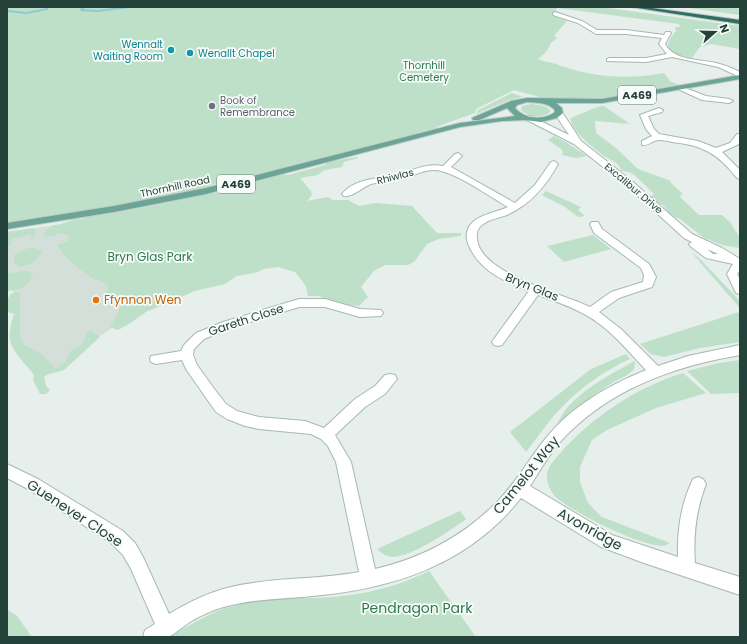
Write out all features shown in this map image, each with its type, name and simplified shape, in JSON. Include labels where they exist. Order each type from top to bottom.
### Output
[{"type":"highway","points":[[634,7],[740,22]]},
{"type":"highway","points":[[663,7],[740,18]]},
{"type":"main road","name":"Thornhill Road","points":[[7,226],[114,209],[213,189],[460,125],[502,119],[547,119],[564,112],[602,101],[740,76]]},
{"type":"main road","name":"Thornhill Road","points":[[460,125],[514,103],[527,100],[602,101]]},
{"type":"main road","points":[[544,101],[556,106],[564,112]]},
{"type":"main road","points":[[514,103],[511,108],[512,111],[526,118]]},
{"type":"street","points":[[555,14],[580,22],[596,32],[626,32],[667,35],[662,42],[663,49],[673,55],[717,65],[740,76]]},
{"type":"street","points":[[609,60],[639,60],[673,55]]},
{"type":"street","points":[[680,88],[704,98],[729,101]]},
{"type":"street","points":[[657,137],[651,130],[644,115],[659,110]]},
{"type":"street","name":"Excalibur Drive","points":[[564,112],[577,142]]},
{"type":"street","name":"Excalibur Drive","points":[[526,118],[577,142],[630,184],[688,236],[692,242],[707,254],[740,263],[732,274],[740,290]]},
{"type":"street","points":[[716,151],[737,143],[740,136]]},
{"type":"street","points":[[645,142],[657,137],[693,142],[716,151],[725,157],[740,176]]},
{"type":"street","points":[[458,156],[446,168],[515,207]]},
{"type":"street","name":"Bryn Glas","points":[[554,164],[535,193],[515,207],[479,222],[472,230],[471,241],[477,255],[506,277],[590,312],[612,329],[655,371]]},
{"type":"street","name":"Rhiwlas","points":[[346,194],[356,187],[369,182],[402,176],[430,167],[446,168]]},
{"type":"street","points":[[590,312],[615,295],[648,284],[651,279],[650,273],[645,266],[598,232],[595,224]]},
{"type":"street","points":[[498,342],[536,290]]},
{"type":"street","name":"Gareth Close","points":[[187,355],[188,348],[200,336],[227,325],[299,303],[325,303],[360,313],[377,313]]},
{"type":"street","name":"Camelot Way","points":[[152,637],[166,627],[201,607],[235,594],[330,586],[369,580],[405,571],[444,552],[477,531],[507,502],[519,488],[553,440],[584,411],[622,386],[655,371],[701,357],[740,350]]},
{"type":"street","points":[[156,359],[187,355],[191,366],[210,394],[221,408],[232,415],[259,423],[305,427],[326,435],[339,452],[343,462],[369,580]]},
{"type":"street","points":[[326,435],[360,404],[380,390],[390,379]]},
{"type":"street","name":"Guenever Close","points":[[7,471],[33,484],[116,537],[128,549],[137,563],[166,627]]},
{"type":"street","points":[[687,569],[687,519],[689,506],[698,484]]},
{"type":"street","name":"Avonridge","points":[[519,488],[607,541],[740,586]]},
{"type":"shaded area","points":[[72,223],[140,311],[90,342],[60,370],[40,374],[14,339],[16,319],[14,293],[7,278],[7,232]]},
{"type":"green space","points":[[7,7],[601,7],[740,26],[740,49],[711,44],[699,48],[692,58],[685,57],[674,53],[668,47],[671,38],[676,31],[675,27],[680,27],[679,24],[557,8],[551,15],[567,21],[554,36],[557,38],[538,59],[582,72],[609,76],[623,77],[664,73],[670,81],[679,85],[597,100],[547,99],[514,90],[476,109],[475,113],[436,127],[437,128],[416,133],[405,138],[398,138],[268,173],[263,176],[245,178],[221,186],[216,184],[210,185],[209,189],[211,192],[216,193],[250,181],[282,174],[288,175],[325,165],[327,162],[357,157],[358,158],[344,162],[342,167],[326,170],[318,175],[300,178],[311,191],[312,195],[307,201],[328,197],[333,200],[348,200],[359,206],[375,203],[412,206],[437,233],[461,233],[461,236],[439,239],[427,244],[414,262],[408,265],[386,265],[374,271],[361,287],[368,297],[359,306],[342,305],[318,296],[308,296],[306,286],[295,272],[278,267],[237,276],[225,284],[195,291],[146,312],[118,330],[110,327],[120,309],[111,303],[106,296],[108,286],[98,279],[95,280],[69,260],[61,251],[57,245],[68,241],[69,235],[61,234],[59,232],[53,237],[45,236],[44,233],[50,226],[75,219],[83,219],[87,215],[103,215],[171,202],[182,193],[102,208],[7,223]]},
{"type":"green space","points":[[681,7],[736,7],[740,10],[740,15]]},
{"type":"green space","points":[[512,93],[523,97],[509,100],[476,114],[478,110]]},
{"type":"green space","points":[[532,104],[545,106],[550,110],[550,112],[543,116],[532,116],[521,110],[522,106]]},
{"type":"green space","points":[[604,106],[630,124],[595,121],[596,133],[616,148],[638,169],[671,181],[670,182],[683,194],[680,196],[681,198],[699,215],[722,215],[730,222],[740,238],[740,248],[722,245],[704,238],[680,219],[672,216],[663,205],[658,204],[650,197],[654,194],[635,176],[621,170],[616,163],[604,156],[583,139],[571,123],[571,118],[597,107]]},
{"type":"green space","points":[[554,136],[587,156],[576,158],[562,155],[563,152],[561,149],[548,140]]},
{"type":"green space","points":[[546,191],[581,207],[578,210],[585,216],[578,217],[565,207],[542,195]]},
{"type":"green space","points":[[34,228],[36,231],[35,235],[31,240],[31,234],[11,239],[11,246],[7,247],[7,232]]},
{"type":"green space","points":[[593,235],[611,249],[564,262],[547,246]]},
{"type":"green space","points":[[28,248],[34,248],[42,252],[26,266],[19,267],[14,262],[14,255]]},
{"type":"green space","points":[[692,253],[699,258],[740,301],[740,342],[700,348],[664,357],[651,354],[640,344],[739,312],[739,307]]},
{"type":"green space","points":[[7,270],[9,274],[30,271],[33,275],[29,282],[23,287],[7,291]]},
{"type":"green space","points":[[15,292],[20,293],[20,337],[24,345],[41,354],[54,368],[58,368],[64,363],[71,351],[79,346],[84,340],[87,332],[92,331],[100,337],[64,370],[44,377],[46,386],[50,390],[46,394],[40,394],[33,380],[34,375],[16,353],[10,341],[11,325],[14,314],[7,312],[7,301],[10,294]]},
{"type":"green space","points":[[626,354],[630,359],[596,378],[565,404],[549,421],[526,452],[510,432],[591,369]]},
{"type":"green space","points":[[740,360],[740,393],[711,394],[687,371],[719,363]]},
{"type":"green space","points":[[635,361],[632,371],[590,398],[556,425],[566,409],[589,388]]},
{"type":"green space","points":[[683,373],[706,393],[656,408],[607,430],[592,440],[580,467],[580,482],[588,503],[602,517],[670,543],[662,546],[623,535],[578,512],[555,496],[548,484],[547,474],[555,459],[574,438],[617,404],[649,386]]},
{"type":"green space","points":[[460,511],[466,519],[421,548],[401,556],[393,557],[380,552],[377,549]]},
{"type":"green space","name":"Pendragon Park","points":[[429,571],[476,637],[168,637],[217,611],[234,606],[292,597],[323,598],[370,592],[415,578]]},
{"type":"green space","points":[[7,609],[17,616],[32,637],[7,637]]},
{"type":"waterway","points":[[7,11],[27,13],[47,9],[47,7]]},
{"type":"waterway","points":[[84,7],[81,10],[98,11],[129,7]]},
{"type":"place","name":"Wennalt Waiting Room","points":[[171,50]]},
{"type":"place","name":"Wenallt Chapel","points":[[190,53]]},
{"type":"place","name":"Book of Remembrance","points":[[212,106]]},
{"type":"place","name":"Ffynnon Wen","points":[[96,300]]},
{"type":"park label","name":"Thornhill Cemetery","points":[[424,70]]},
{"type":"park label","name":"Bryn Glas Park","points":[[150,257]]}]
